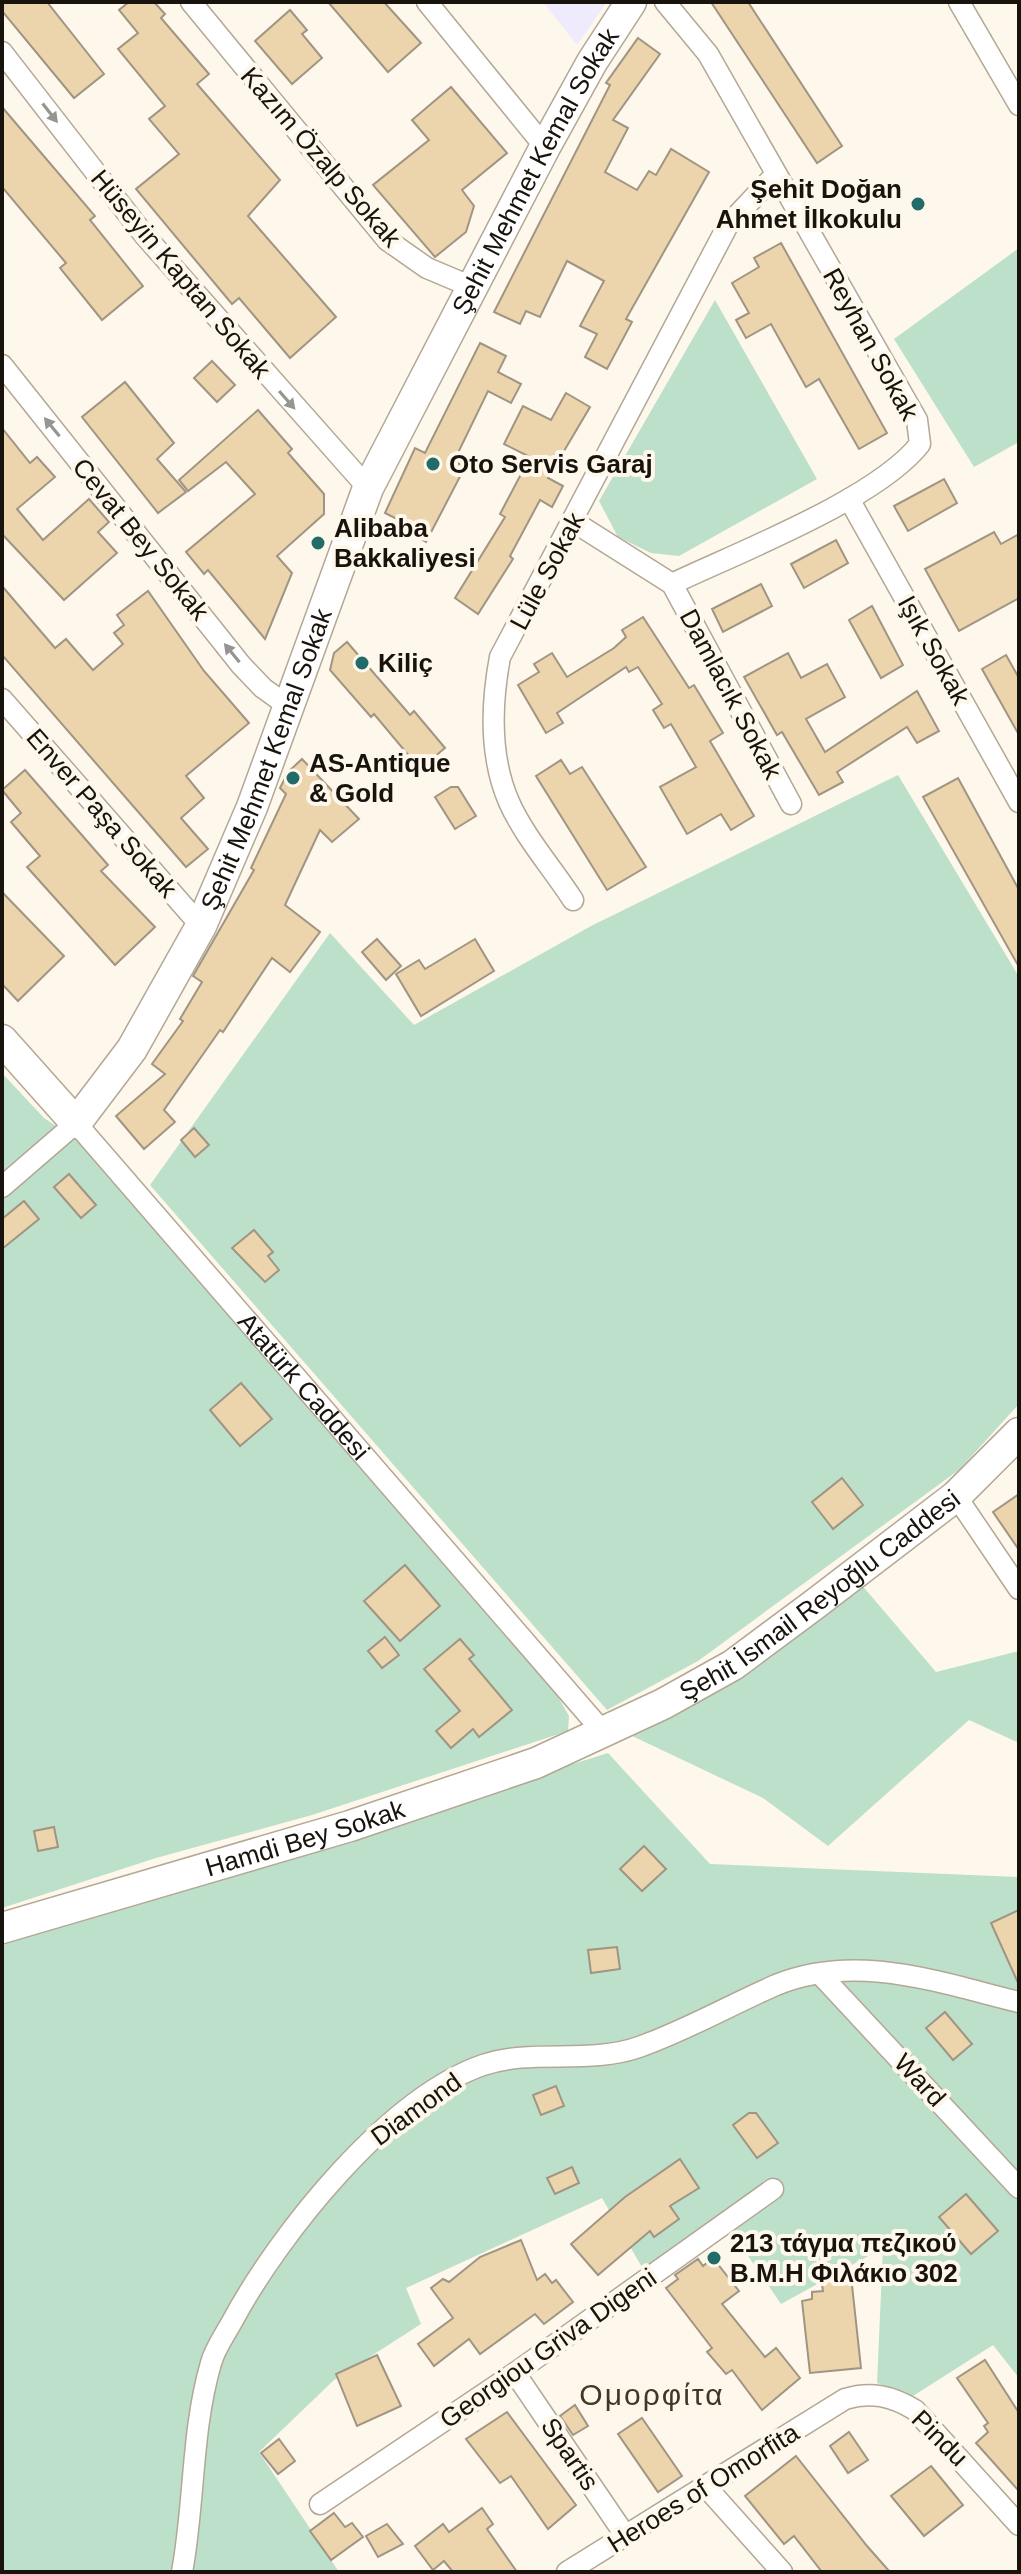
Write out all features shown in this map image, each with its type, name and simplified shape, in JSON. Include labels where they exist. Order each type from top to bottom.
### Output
[{"type":"street","name":"Kazım Özalp Sokak","points":[[191,2],[387,240],[427,268],[472,287]]},
{"type":"street","points":[[427,2],[545,147]]},
{"type":"street","name":"Şehit Mehmet Kemal Sokak","points":[[76,1123],[132,1049],[201,926],[252,807],[368,488],[545,147],[592,62],[631,2]]},
{"type":"street","name":"Reyhan Sokak","points":[[665,2],[708,54],[917,420],[920,444],[904,464],[849,499],[672,584]]},
{"type":"street","points":[[959,2],[1019,105]]},
{"type":"street","name":"Hüseyin Kaptan Sokak","points":[[2,52],[145,236],[368,488]]},
{"type":"street","name":"Lüle Sokak","points":[[573,900],[509,802],[494,746],[492,700],[500,657],[574,522],[728,225],[775,175]]},
{"type":"street","name":"Cevat Bey Sokak","points":[[2,365],[241,665],[263,688],[288,706]]},
{"type":"street","name":"Işık Sokak","points":[[849,499],[1019,802]]},
{"type":"street","points":[[574,522],[672,584]]},
{"type":"street","name":"Damlacık Sokak","points":[[672,584],[791,804]]},
{"type":"street","name":"Enver Paşa Sokak","points":[[2,699],[201,926]]},
{"type":"street","name":"Atatürk Caddesi","points":[[2,1040],[604,1733]]},
{"type":"street","points":[[2,1187],[76,1123]]},
{"type":"street","name":"Şehit İsmail Reyoğlu Caddesi","points":[[604,1733],[733,1665],[956,1496],[1019,1433]]},
{"type":"street","points":[[956,1496],[1019,1589]]},
{"type":"street","name":"Hamdi Bey Sokak","points":[[2,1928],[350,1826],[536,1763],[604,1733]]},
{"type":"street","name":"Diamond","points":[[182,2572],[200,2408],[212,2358],[249,2291],[289,2235],[364,2146],[420,2099],[480,2066],[524,2056],[586,2057],[634,2049],[694,2026],[777,1985],[820,1974],[872,1969],[895,1972],[1019,2002]]},
{"type":"street","name":"Ward","points":[[820,1974],[1019,2188]]},
{"type":"street","name":"Georgiou Griva Digeni","points":[[320,2504],[515,2373],[773,2189]]},
{"type":"street","name":"Spartis","points":[[515,2373],[625,2535]]},
{"type":"street","name":"Pindu","points":[[839,2403],[862,2395],[883,2396],[915,2410],[1019,2525]]},
{"type":"street","name":"Heroes of Omorfita","points":[[567,2572],[707,2488],[839,2403]]},
{"type":"street","points":[[707,2488],[782,2572]]},
{"type":"shaded area","points":[[543,2],[607,2],[577,45]]},
{"type":"green space","points":[[1019,248],[1019,442],[974,467],[894,339]]},
{"type":"green space","points":[[715,300],[817,479],[679,556],[651,553],[618,537],[599,501]]},
{"type":"green space","points":[[898,775],[1019,977],[1019,1404],[960,1469],[698,1661],[607,1710],[150,1185],[330,933],[414,1025],[591,926]]},
{"type":"green space","points":[[2,1073],[44,1118],[76,1139],[557,1695],[569,1716],[568,1731],[312,1815],[156,1858],[2,1908]]},
{"type":"green space","points":[[860,1583],[936,1672],[1019,1651],[1019,1743],[969,1720],[828,1846],[763,1798],[628,1734]]},
{"type":"green space","points":[[608,1753],[710,1864],[1019,1877],[1019,2378],[993,2345],[913,2396],[877,2383],[883,2248],[781,2304],[720,2215],[643,2269],[602,2198],[406,2288],[421,2324],[334,2380],[259,2452],[339,2572],[2,2572],[2,1942]]},
{"type":"building","points":[[2,2],[47,2],[104,74],[74,98],[2,11]]},
{"type":"building","points":[[129,2],[154,2],[165,14],[161,18],[209,74],[197,84],[280,180],[248,216],[336,317],[290,358],[239,298],[232,304],[136,189],[179,154],[149,119],[165,106],[118,49],[138,33],[119,10]]},
{"type":"building","points":[[328,2],[384,2],[421,43],[388,72]]},
{"type":"building","points":[[711,2],[748,2],[842,146],[817,163]]},
{"type":"building","points":[[290,10],[307,30],[302,34],[322,58],[292,84],[255,41]]},
{"type":"building","points":[[638,38],[660,54],[613,120],[628,128],[605,172],[637,190],[649,171],[656,175],[671,149],[709,172],[626,319],[632,322],[607,369],[585,357],[597,334],[580,326],[604,281],[567,261],[540,317],[526,311],[520,324],[494,312],[610,85],[606,83]]},
{"type":"building","points":[[451,87],[507,153],[462,190],[474,206],[466,232],[435,257],[373,185],[429,140],[412,120]]},
{"type":"building","points":[[2,107],[95,216],[90,220],[143,286],[102,320],[60,268],[66,263],[2,187]]},
{"type":"building","points":[[781,243],[887,433],[859,449],[819,379],[806,387],[771,324],[746,338],[736,320],[749,313],[732,283],[759,267],[754,258]]},
{"type":"building","points":[[480,343],[506,356],[498,372],[521,384],[511,403],[488,391],[454,461],[465,467],[426,542],[398,527],[401,521],[385,513],[415,448],[425,453]]},
{"type":"building","points":[[212,361],[235,385],[217,402],[194,378]]},
{"type":"building","points":[[125,382],[174,443],[157,459],[186,492],[158,513],[82,417]]},
{"type":"building","points":[[566,393],[590,407],[548,478],[563,486],[552,507],[540,500],[510,556],[513,559],[478,614],[455,598],[505,517],[500,514],[530,457],[504,444],[523,406],[551,420]]},
{"type":"building","points":[[258,410],[292,449],[288,453],[324,494],[324,514],[277,556],[292,573],[265,639],[208,570],[204,574],[186,552],[255,494],[226,462],[188,491],[179,480]]},
{"type":"building","points":[[2,428],[30,463],[37,457],[55,477],[17,509],[43,540],[89,499],[109,522],[98,532],[117,553],[64,600],[2,534]]},
{"type":"building","points":[[944,479],[957,503],[908,531],[894,506]]},
{"type":"building","points":[[994,532],[1001,544],[1019,534],[1019,598],[959,631],[925,569]]},
{"type":"building","points":[[836,540],[848,563],[804,588],[791,564]]},
{"type":"building","points":[[761,584],[772,606],[723,632],[712,609]]},
{"type":"building","points":[[2,586],[55,648],[66,639],[93,670],[123,644],[114,633],[124,625],[117,615],[148,591],[204,671],[249,723],[186,776],[204,798],[181,818],[208,849],[186,867],[2,655]]},
{"type":"building","points":[[872,606],[903,665],[881,678],[849,620]]},
{"type":"building","points":[[643,617],[689,688],[694,685],[723,733],[710,741],[754,816],[731,830],[721,814],[687,834],[660,787],[696,767],[671,724],[664,728],[653,710],[662,704],[638,667],[629,672],[626,667],[557,713],[563,723],[546,733],[518,685],[539,672],[534,664],[552,653],[567,677],[614,648],[626,637],[622,630]]},
{"type":"building","points":[[347,642],[410,715],[414,711],[445,748],[420,769],[374,714],[371,717],[330,670],[334,653]]},
{"type":"building","points":[[788,653],[801,678],[827,664],[845,697],[806,719],[825,752],[917,691],[939,731],[917,743],[907,727],[837,772],[843,782],[819,795],[782,732],[777,735],[744,677]]},
{"type":"building","points":[[1006,655],[1019,678],[1019,735],[982,669]]},
{"type":"building","points":[[302,759],[359,819],[332,842],[320,830],[285,905],[320,932],[290,972],[272,958],[223,1032],[220,1030],[164,1110],[175,1122],[144,1149],[116,1116],[165,1074],[152,1064],[183,1021],[180,1019],[202,982],[193,976],[254,870],[251,868],[286,794],[280,788],[288,772]]},
{"type":"building","points":[[561,760],[570,774],[582,767],[646,867],[607,890],[536,776]]},
{"type":"building","points":[[25,770],[108,865],[101,871],[155,927],[115,965],[27,867],[40,856],[11,822],[21,813],[2,790]]},
{"type":"building","points":[[958,778],[1019,890],[1019,967],[923,797]]},
{"type":"building","points":[[451,787],[458,787],[476,816],[455,829],[435,797]]},
{"type":"building","points":[[2,892],[64,956],[18,1001],[2,984]]},
{"type":"building","points":[[377,939],[401,966],[386,980],[362,952]]},
{"type":"building","points":[[475,939],[494,971],[421,1016],[396,974],[419,960],[425,969]]},
{"type":"building","points":[[194,1128],[209,1145],[195,1157],[181,1140]]},
{"type":"building","points":[[69,1174],[96,1205],[81,1218],[54,1187]]},
{"type":"building","points":[[24,1201],[39,1219],[2,1249],[2,1219]]},
{"type":"building","points":[[254,1230],[273,1252],[268,1256],[279,1270],[265,1282],[232,1248]]},
{"type":"building","points":[[241,1383],[272,1419],[240,1446],[210,1410]]},
{"type":"building","points":[[842,1478],[863,1505],[833,1529],[812,1502]]},
{"type":"building","points":[[1019,1494],[1019,1550],[993,1512]]},
{"type":"building","points":[[405,1565],[440,1606],[400,1641],[364,1601]]},
{"type":"building","points":[[385,1637],[399,1655],[382,1668],[368,1651]]},
{"type":"building","points":[[460,1639],[474,1655],[469,1659],[512,1710],[479,1737],[473,1729],[451,1748],[436,1731],[460,1711],[424,1669]]},
{"type":"building","points":[[54,1827],[58,1847],[38,1851],[34,1831]]},
{"type":"building","points":[[644,1846],[666,1869],[642,1891],[620,1869]]},
{"type":"building","points":[[1019,1910],[1019,1985],[991,1923]]},
{"type":"building","points":[[617,1947],[620,1969],[591,1973],[588,1950]]},
{"type":"building","points":[[945,2012],[972,2044],[953,2060],[926,2028]]},
{"type":"building","points":[[556,2086],[564,2106],[541,2115],[533,2095]]},
{"type":"building","points":[[749,2113],[756,2113],[778,2143],[757,2158],[733,2125]]},
{"type":"building","points":[[680,2159],[699,2188],[670,2206],[679,2219],[654,2237],[650,2231],[598,2275],[571,2244],[625,2197]]},
{"type":"building","points":[[572,2167],[579,2183],[555,2194],[547,2178]]},
{"type":"building","points":[[966,2194],[998,2231],[971,2254],[939,2217]]},
{"type":"building","points":[[521,2240],[537,2280],[545,2274],[552,2283],[556,2280],[573,2302],[544,2324],[535,2314],[480,2354],[469,2339],[434,2366],[418,2344],[453,2318],[431,2288],[443,2279],[449,2282],[480,2257]]},
{"type":"building","points":[[713,2258],[739,2291],[722,2304],[765,2357],[776,2348],[800,2378],[762,2410],[732,2370],[726,2374],[707,2352],[712,2348],[666,2288],[678,2279],[675,2275],[698,2259],[703,2266]]},
{"type":"building","points":[[851,2276],[861,2368],[810,2373],[802,2301],[812,2299],[812,2292],[823,2291],[821,2279]]},
{"type":"building","points":[[377,2355],[401,2406],[357,2426],[336,2374]]},
{"type":"building","points":[[985,2360],[1019,2413],[1019,2491],[976,2443],[988,2432],[984,2426],[988,2423],[957,2378]]},
{"type":"building","points":[[575,2405],[588,2426],[573,2435],[560,2416]]},
{"type":"building","points":[[507,2412],[576,2505],[548,2529],[511,2476],[500,2483],[466,2439]]},
{"type":"building","points":[[642,2418],[682,2476],[658,2492],[618,2434]]},
{"type":"building","points":[[849,2432],[868,2460],[848,2473],[830,2446]]},
{"type":"building","points":[[279,2439],[295,2461],[278,2474],[261,2453]]},
{"type":"building","points":[[796,2456],[890,2572],[822,2572],[794,2536],[784,2544],[745,2496]]},
{"type":"building","points":[[931,2466],[963,2505],[924,2536],[891,2496]]},
{"type":"building","points":[[482,2508],[493,2524],[487,2529],[517,2572],[453,2572],[444,2561],[433,2570],[415,2546],[443,2524],[449,2532]]},
{"type":"building","points":[[334,2513],[345,2527],[352,2523],[363,2537],[331,2560],[310,2531]]},
{"type":"building","points":[[387,2524],[403,2544],[378,2557],[366,2536]]},
{"type":"place","name":"Şehit Doğan Ahmet İlkokulu","points":[[918,204]]},
{"type":"place","name":"Oto Servis Garaj","points":[[433,464]]},
{"type":"place","name":"Alibaba Bakkaliyesi","points":[[318,543]]},
{"type":"place","name":"Kiliç","points":[[362,663]]},
{"type":"place","name":"AS-Antique & Gold","points":[[293,778]]},
{"type":"place","name":"213 τάγμα πεζικού B.M.H Φιλάκιο 302","points":[[714,2258]]},
{"type":"district","name":"Ομορφίτα","points":[[652,2394]]}]
